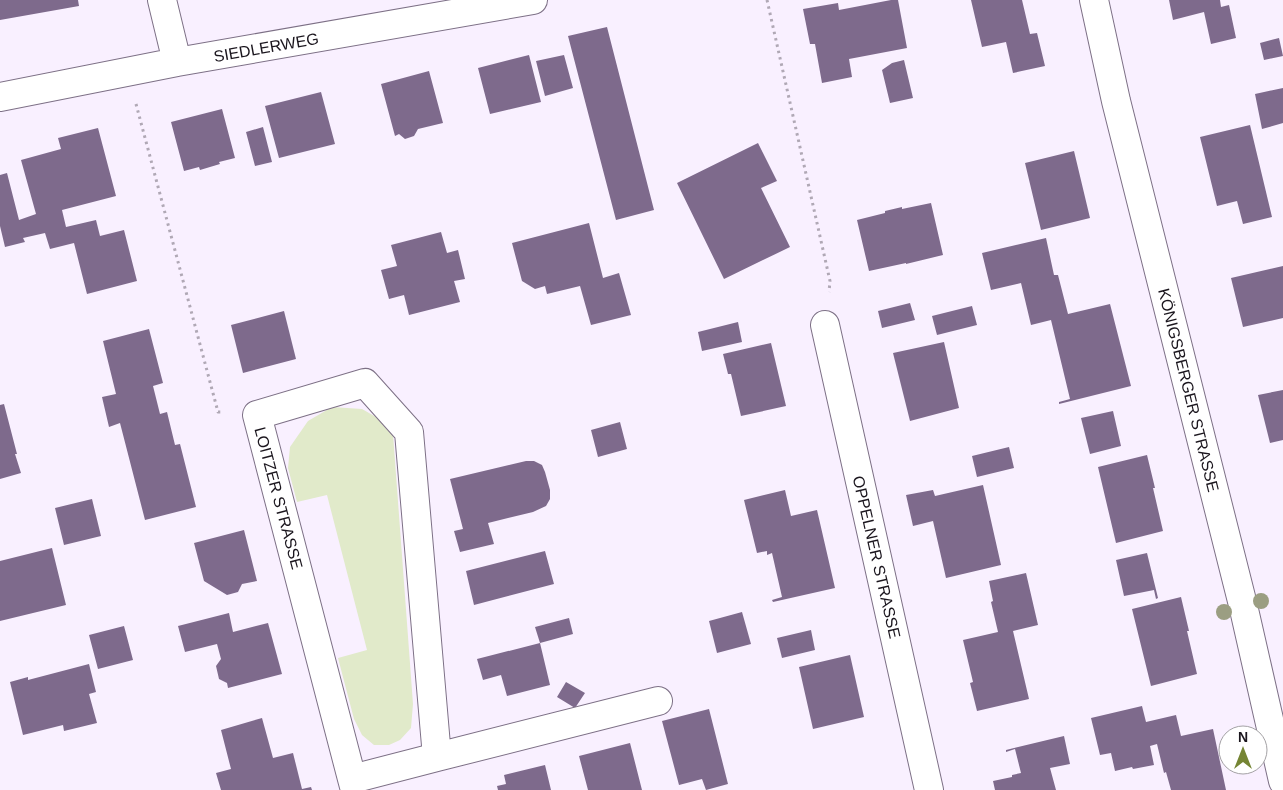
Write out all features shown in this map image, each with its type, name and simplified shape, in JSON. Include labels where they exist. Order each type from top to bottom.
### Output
[{"type":"street","points":[[162,0],[177,62]]},
{"type":"street","name":"SIEDLERWEG","points":[[0,97],[177,62],[533,0]]},
{"type":"street","name":"KÖNIGSBERGER STRASSE","points":[[1094,0],[1116,101],[1243,605],[1283,780]]},
{"type":"street","name":"OPPELNER STRASSE","points":[[825,325],[929,790]]},
{"type":"street","name":"LOITZER STRASSE","points":[[437,757],[409,432],[365,383],[257,415],[353,784],[437,757],[658,701]]},
{"type":"path","points":[[767,0],[830,280],[825,325]]},
{"type":"path","points":[[128,72],[218,412],[257,415]]},
{"type":"green space","points":[[332,407],[362,409],[383,421],[393,434],[413,704],[411,728],[400,740],[389,745],[374,745],[362,735],[354,719],[338,658],[367,650],[327,495],[297,502],[288,468],[290,447],[308,421]]},
{"type":"building","points":[[0,0],[78,0],[79,6],[0,20]]},
{"type":"building","points":[[898,0],[907,48],[849,59],[852,77],[822,83],[815,44],[810,44],[803,9],[838,3],[839,10]]},
{"type":"building","points":[[971,0],[1022,0],[1030,34],[1037,33],[1045,66],[1013,73],[1006,42],[982,47]]},
{"type":"building","points":[[1169,0],[1220,0],[1221,7],[1229,5],[1236,38],[1211,44],[1204,12],[1173,20]]},
{"type":"building","points":[[607,27],[654,210],[616,220],[568,36]]},
{"type":"building","points":[[1279,38],[1283,56],[1264,60],[1260,43]]},
{"type":"building","points":[[529,55],[541,102],[490,114],[478,68]]},
{"type":"building","points":[[564,55],[573,88],[545,96],[536,61]]},
{"type":"building","points":[[904,60],[913,98],[890,103],[882,70],[892,63]]},
{"type":"building","points":[[429,71],[443,123],[418,129],[414,136],[405,139],[399,134],[395,136],[381,84]]},
{"type":"building","points":[[1283,88],[1283,123],[1262,129],[1255,94]]},
{"type":"building","points":[[321,92],[335,144],[279,158],[265,106]]},
{"type":"building","points":[[222,109],[235,158],[200,170],[199,167],[184,171],[171,122]]},
{"type":"building","points":[[1250,125],[1272,217],[1243,224],[1237,201],[1217,206],[1200,137]]},
{"type":"building","points":[[263,127],[272,162],[255,166],[246,132]]},
{"type":"building","points":[[98,128],[116,196],[62,210],[66,227],[96,220],[100,236],[124,230],[137,281],[87,294],[74,243],[50,249],[45,233],[23,238],[25,242],[5,247],[0,226],[0,175],[7,173],[19,220],[36,214],[21,160],[61,149],[58,138]]},
{"type":"building","points":[[758,143],[777,181],[761,188],[790,247],[724,279],[677,183]]},
{"type":"building","points":[[1074,151],[1090,218],[1041,230],[1025,163]]},
{"type":"building","points":[[931,203],[943,255],[869,271],[857,220],[902,207],[902,209]]},
{"type":"building","points":[[589,223],[603,278],[619,273],[631,315],[591,325],[580,286],[547,294],[545,286],[535,289],[522,281],[512,243]]},
{"type":"building","points":[[441,232],[447,253],[458,250],[465,279],[454,281],[460,302],[409,315],[404,295],[389,299],[381,270],[397,266],[391,245]]},
{"type":"building","points":[[1046,238],[1054,275],[1058,275],[1068,314],[1110,304],[1131,386],[1059,404],[1059,402],[1070,399],[1051,320],[1031,325],[1021,283],[991,290],[982,253]]},
{"type":"building","points":[[1283,266],[1283,318],[1243,327],[1231,278]]},
{"type":"building","points":[[910,303],[915,320],[882,328],[878,311]]},
{"type":"building","points":[[972,306],[977,325],[937,335],[932,316]]},
{"type":"building","points":[[284,311],[296,359],[243,373],[231,325]]},
{"type":"building","points":[[738,322],[742,342],[702,351],[698,332]]},
{"type":"building","points":[[149,329],[163,383],[153,386],[160,414],[167,412],[175,445],[180,444],[196,507],[145,520],[120,423],[109,427],[102,397],[116,394],[103,341]]},
{"type":"building","points":[[944,342],[959,408],[910,421],[893,353]]},
{"type":"building","points":[[771,343],[786,406],[741,416],[731,374],[728,374],[723,354]]},
{"type":"building","points":[[1283,390],[1283,440],[1270,443],[1258,395]]},
{"type":"building","points":[[4,404],[21,473],[0,479],[0,405]]},
{"type":"building","points":[[1113,411],[1121,446],[1090,454],[1081,418]]},
{"type":"building","points":[[620,422],[627,449],[598,457],[591,430]]},
{"type":"building","points":[[1009,447],[1014,468],[977,477],[972,456]]},
{"type":"building","points":[[1147,455],[1163,531],[1116,543],[1098,467]]},
{"type":"building","points":[[526,461],[534,461],[542,465],[550,490],[550,499],[546,506],[533,512],[488,523],[494,544],[460,552],[454,531],[463,529],[450,479]]},
{"type":"building","points":[[983,485],[1001,565],[946,578],[933,521],[913,526],[906,495],[933,490],[935,496]]},
{"type":"building","points":[[785,490],[791,516],[817,510],[835,588],[773,602],[772,600],[782,597],[772,553],[767,555],[767,551],[757,553],[744,500]]},
{"type":"building","points":[[92,499],[101,536],[64,545],[55,508]]},
{"type":"building","points":[[244,530],[257,581],[242,584],[238,592],[227,595],[204,581],[194,543]]},
{"type":"building","points":[[52,548],[66,605],[0,621],[0,561]]},
{"type":"building","points":[[545,551],[554,584],[474,605],[466,571]]},
{"type":"building","points":[[1147,553],[1158,598],[1156,599],[1154,590],[1124,596],[1116,560]]},
{"type":"building","points":[[1026,573],[1038,625],[1013,631],[1029,699],[977,711],[970,683],[973,682],[963,640],[998,632],[991,602],[993,601],[989,581]]},
{"type":"building","points":[[1181,597],[1197,674],[1151,686],[1132,609]]},
{"type":"building","points":[[742,612],[751,644],[717,653],[709,621]]},
{"type":"building","points":[[229,613],[233,632],[268,623],[282,674],[228,688],[227,683],[219,679],[216,666],[221,659],[217,644],[185,652],[178,626]]},
{"type":"building","points":[[569,618],[573,634],[540,643],[535,627]]},
{"type":"building","points":[[124,626],[133,660],[98,669],[89,635]]},
{"type":"building","points":[[811,630],[815,650],[782,658],[777,638]]},
{"type":"building","points":[[540,643],[550,685],[507,696],[501,675],[483,680],[477,659]]},
{"type":"building","points":[[850,655],[864,717],[813,729],[799,667]]},
{"type":"building","points":[[89,664],[96,692],[89,694],[97,723],[64,731],[63,725],[23,735],[10,682],[28,677],[28,680]]},
{"type":"building","points":[[566,682],[585,693],[575,708],[557,697]]},
{"type":"building","points":[[1142,706],[1146,722],[1176,715],[1181,736],[1213,729],[1218,752],[1218,775],[1223,775],[1226,790],[1171,790],[1166,772],[1164,773],[1157,744],[1150,746],[1154,765],[1115,771],[1111,753],[1100,755],[1091,718]]},
{"type":"building","points":[[709,709],[728,784],[706,790],[702,779],[679,785],[662,721]]},
{"type":"building","points":[[262,718],[273,758],[293,753],[302,789],[311,787],[312,790],[221,790],[216,773],[231,769],[221,730]]},
{"type":"building","points":[[1064,736],[1070,764],[1050,768],[1056,790],[995,790],[993,781],[1021,773],[1015,749],[1006,752],[1006,750]]},
{"type":"building","points":[[630,743],[642,790],[588,790],[579,756]]},
{"type":"building","points":[[545,765],[551,790],[498,790],[497,786],[506,784],[504,775]]}]
